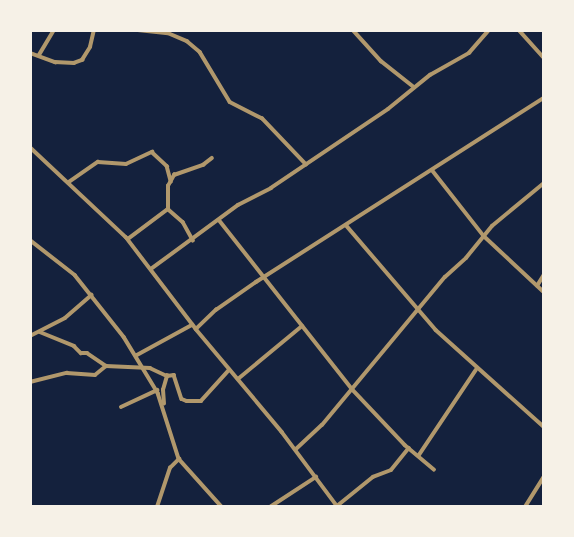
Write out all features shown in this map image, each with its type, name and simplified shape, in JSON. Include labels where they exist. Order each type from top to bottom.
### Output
[{"type":"street","points":[[39,55],[54,30]]},
{"type":"street","points":[[30,53],[55,62],[82,60],[90,47],[94,30]]},
{"type":"street","points":[[138,30],[168,33],[187,41],[200,52],[230,102],[262,118],[306,164]]},
{"type":"street","points":[[168,33],[177,30]]},
{"type":"street","points":[[354,30],[381,61],[414,87]]},
{"type":"street","points":[[151,269],[220,221],[238,205],[306,164],[359,129],[414,87],[469,53],[489,30]]},
{"type":"street","points":[[519,30],[544,58]]},
{"type":"street","points":[[196,329],[216,310],[265,277],[544,98]]},
{"type":"street","points":[[30,147],[128,239],[192,325],[295,449],[337,507],[373,477],[391,470],[409,449]]},
{"type":"street","points":[[69,182],[99,162],[126,164],[152,152],[167,166],[171,181]]},
{"type":"street","points":[[193,240],[183,222],[168,209],[168,186],[174,175],[203,165],[212,158]]},
{"type":"street","points":[[433,171],[484,236],[544,292]]},
{"type":"street","points":[[295,449],[352,389],[445,276],[507,211],[544,183]]},
{"type":"street","points":[[128,239],[168,209]]},
{"type":"street","points":[[220,221],[352,389],[409,449],[434,469]]},
{"type":"street","points":[[346,225],[418,310],[477,370],[544,427]]},
{"type":"street","points":[[30,240],[61,263],[91,294],[136,355],[164,406],[178,459],[222,507]]},
{"type":"street","points":[[537,286],[544,275]]},
{"type":"street","points":[[30,336],[65,318],[91,294]]},
{"type":"street","points":[[136,355],[192,325]]},
{"type":"street","points":[[238,379],[302,326]]},
{"type":"street","points":[[40,332],[74,346],[106,366],[145,368],[167,376],[174,375],[182,398],[201,401],[229,369]]},
{"type":"street","points":[[30,382],[67,373],[95,375],[106,366]]},
{"type":"street","points":[[419,455],[477,370]]},
{"type":"street","points":[[164,406],[163,390],[167,376]]},
{"type":"street","points":[[121,407],[157,390]]},
{"type":"street","points":[[157,507],[170,468],[178,459]]},
{"type":"street","points":[[525,507],[544,476]]},
{"type":"street","points":[[270,507],[316,477]]}]
